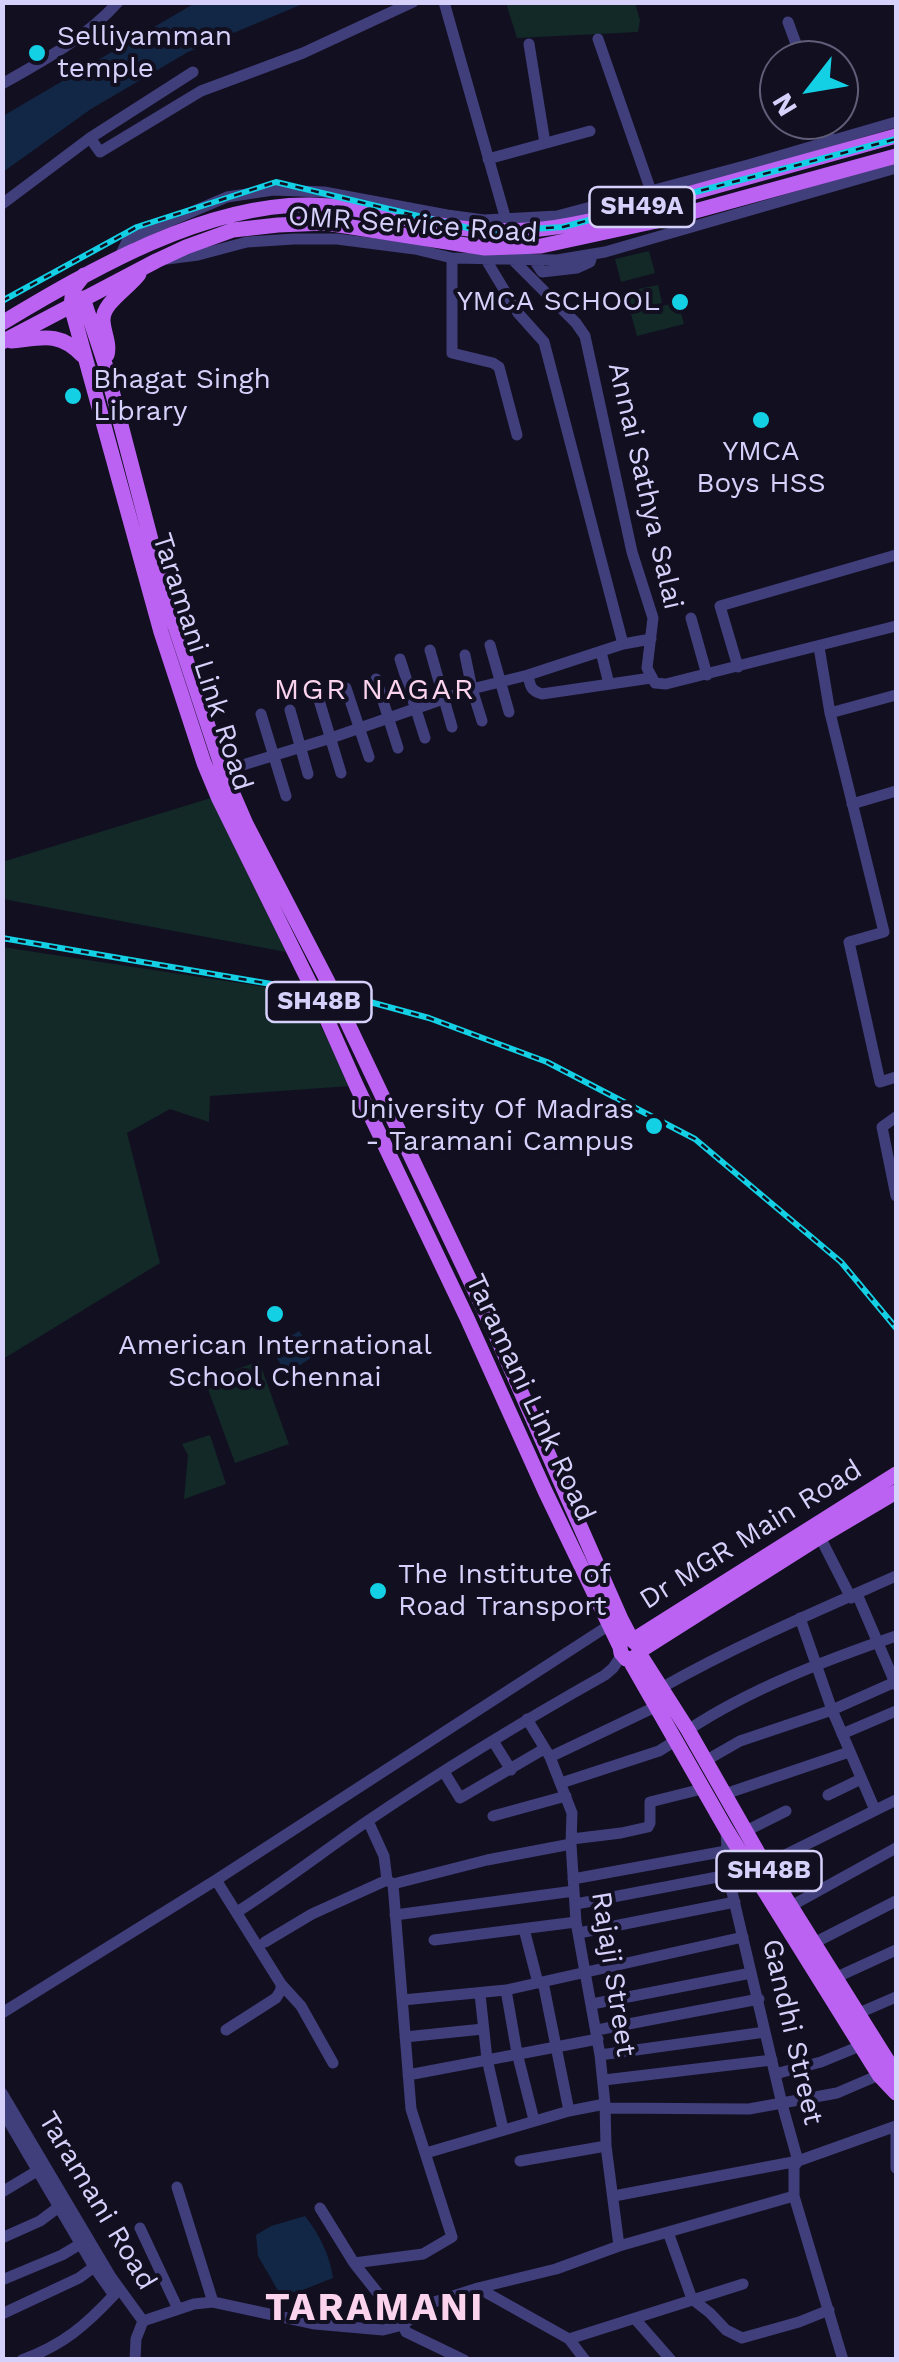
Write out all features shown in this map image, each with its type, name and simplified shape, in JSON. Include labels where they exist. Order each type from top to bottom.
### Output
[{"type":"main road","name":"SH49A","points":[[2,323],[119,258],[231,214],[312,205],[462,228],[501,223],[528,230],[583,223],[896,136]]},
{"type":"main road","name":"SH49A","points":[[3,342],[150,264],[233,230],[326,223],[411,243],[485,248],[541,246],[666,219],[896,156]]},
{"type":"main road","points":[[817,158],[821,176]]},
{"type":"main road","name":"SH48B","points":[[104,364],[110,348],[102,319],[104,308],[150,264]]},
{"type":"main road","points":[[77,302],[73,289],[78,278]]},
{"type":"main road","name":"Taramani Link Road","points":[[77,302],[85,358],[161,632],[204,763],[631,1649]]},
{"type":"main road","name":"Taramani Link Road","points":[[77,302],[104,364],[168,605],[223,770],[495,1333],[615,1622]]},
{"type":"main road","points":[[3,342],[53,336],[72,344],[85,358]]},
{"type":"main road","name":"Dr MGR Main Road","points":[[631,1649],[896,1474]]},
{"type":"main road","name":"Dr MGR Main Road","points":[[631,1649],[896,1492]]},
{"type":"main road","points":[[631,1649],[661,1688]]},
{"type":"main road","points":[[631,1649],[655,1707]]},
{"type":"main road","name":"SH48B","points":[[661,1688],[702,1788],[860,2046],[896,2093]]},
{"type":"main road","name":"SH48B","points":[[655,1707],[706,1761],[790,1906],[859,2013],[890,2047],[896,2074]]},
{"type":"street","points":[[2,84],[63,50],[118,2]]},
{"type":"street","points":[[90,138],[100,152],[201,91],[303,53],[413,2]]},
{"type":"street","points":[[444,2],[488,160],[501,223]]},
{"type":"street","points":[[788,22],[795,40]]},
{"type":"street","points":[[598,40],[651,192]]},
{"type":"street","points":[[529,44],[546,144]]},
{"type":"street","points":[[2,204],[90,138],[193,72]]},
{"type":"street","points":[[119,258],[128,239],[227,197],[273,190],[324,192],[501,223],[557,216],[651,192],[896,122]]},
{"type":"street","points":[[488,160],[590,131]]},
{"type":"street","name":"OMR Service Road","points":[[411,243],[452,258],[557,260],[592,255],[896,168]]},
{"type":"street","points":[[452,258],[452,353],[500,367],[518,435]]},
{"type":"street","points":[[486,258],[518,313],[544,342],[622,644]]},
{"type":"street","name":"Annai Sathya Salai","points":[[512,259],[576,323],[584,336],[632,552],[653,618],[647,668],[650,678]]},
{"type":"street","points":[[738,667],[720,606],[896,555]]},
{"type":"street","points":[[691,618],[706,674]]},
{"type":"street","points":[[528,675],[530,687],[542,694],[650,678],[666,684],[896,626]]},
{"type":"street","points":[[223,770],[472,689],[651,639]]},
{"type":"street","points":[[490,644],[510,712]]},
{"type":"street","points":[[819,647],[852,804],[890,930],[849,942],[880,1082],[896,1077]]},
{"type":"street","points":[[430,650],[452,727]]},
{"type":"street","points":[[601,652],[609,684]]},
{"type":"street","points":[[465,655],[482,721]]},
{"type":"street","points":[[400,658],[425,738]]},
{"type":"street","points":[[376,679],[398,748]]},
{"type":"street","points":[[346,688],[369,758]]},
{"type":"street","points":[[830,713],[896,695]]},
{"type":"street","points":[[319,700],[342,773]]},
{"type":"street","points":[[290,710],[308,774]]},
{"type":"street","points":[[260,714],[286,796]]},
{"type":"street","points":[[852,804],[896,791]]},
{"type":"street","points":[[896,1117],[882,1128],[892,1153],[896,1191]]},
{"type":"street","points":[[706,1761],[740,1741],[896,1684],[878,1642],[820,1536]]},
{"type":"street","points":[[661,1688],[718,1656],[896,1576]]},
{"type":"street","points":[[800,1618],[832,1710],[875,1810]]},
{"type":"street","points":[[2,2013],[615,1622]]},
{"type":"street","points":[[561,1783],[659,1751],[711,1714],[817,1665],[896,1636]]},
{"type":"street","points":[[237,1912],[368,1820],[527,1719],[605,1675],[631,1649]]},
{"type":"street","points":[[444,1772],[460,1798],[547,1753],[655,1707]]},
{"type":"street","points":[[842,1734],[896,1711]]},
{"type":"street","name":"Rajaji Street","points":[[527,1719],[547,1753],[572,1813],[578,1928],[604,2080],[606,2146],[619,2246]]},
{"type":"street","points":[[493,1741],[511,1770]]},
{"type":"street","points":[[724,1794],[849,1752]]},
{"type":"street","points":[[828,1795],[861,1779]]},
{"type":"street","points":[[265,1942],[312,1914],[390,1882],[645,1828],[649,1825],[650,1802],[702,1788]]},
{"type":"street","points":[[493,1816],[566,1796]]},
{"type":"street","points":[[765,1865],[896,1800]]},
{"type":"street","points":[[746,1831],[786,1811]]},
{"type":"street","points":[[354,2263],[424,2254],[452,2237],[410,2110],[395,1915],[384,1856],[368,1820]]},
{"type":"street","name":"Gandhi Street","points":[[726,1829],[728,1874],[798,2161],[793,2178],[794,2196],[843,2360]]},
{"type":"street","points":[[790,1906],[896,1848]]},
{"type":"street","points":[[575,1891],[726,1850]]},
{"type":"street","points":[[395,1915],[728,1874]]},
{"type":"street","points":[[216,1880],[281,1984],[301,2006],[333,2063]]},
{"type":"street","points":[[814,1943],[896,1901]]},
{"type":"street","points":[[434,1940],[524,1929],[578,1928],[735,1902]]},
{"type":"street","points":[[524,1929],[568,2111]]},
{"type":"street","points":[[403,2000],[506,1990],[743,1937]]},
{"type":"street","points":[[837,1977],[896,1950]]},
{"type":"street","points":[[592,2004],[751,1974]]},
{"type":"street","points":[[226,2030],[276,1998],[281,1984]]},
{"type":"street","points":[[506,1990],[534,2120]]},
{"type":"street","points":[[480,1994],[488,2059],[503,2129]]},
{"type":"street","points":[[859,2013],[896,1998]]},
{"type":"street","points":[[408,2075],[555,2047],[758,1999]]},
{"type":"street","points":[[405,2038],[483,2029]]},
{"type":"street","points":[[600,2055],[765,2032]]},
{"type":"street","points":[[776,2074],[860,2046]]},
{"type":"street","points":[[604,2080],[772,2060]]},
{"type":"street","points":[[426,2153],[568,2111],[606,2106],[748,2109],[837,2092],[879,2075]]},
{"type":"street","name":"Taramani Road","points":[[2,2092],[110,2277],[142,2322]]},
{"type":"street","name":"Taramani Road","points":[[3,2112],[94,2267],[114,2295],[142,2322]]},
{"type":"street","points":[[614,2196],[798,2161],[896,2127],[896,2168]]},
{"type":"street","points":[[520,2161],[606,2146]]},
{"type":"street","points":[[2,2192],[37,2171]]},
{"type":"street","points":[[176,2188],[213,2302]]},
{"type":"street","points":[[135,2360],[136,2338],[142,2322],[194,2304],[213,2302],[315,2324],[383,2330],[403,2325],[428,2304],[794,2196]]},
{"type":"street","points":[[2,2238],[40,2221],[60,2206]]},
{"type":"street","points":[[320,2208],[354,2263],[406,2332],[464,2360]]},
{"type":"street","points":[[140,2228],[178,2309]]},
{"type":"street","points":[[668,2232],[692,2299],[726,2330],[742,2338],[828,2310]]},
{"type":"street","points":[[2,2280],[82,2243]]},
{"type":"street","points":[[2,2314],[94,2267]]},
{"type":"street","points":[[569,2339],[744,2284]]},
{"type":"street","points":[[478,2288],[569,2339],[585,2360]]},
{"type":"street","points":[[22,2360],[71,2337],[114,2295]]},
{"type":"street","points":[[636,2320],[672,2360]]},
{"type":"green space","points":[[506,3],[635,3],[640,20],[638,32],[517,38]]},
{"type":"green space","points":[[649,251],[655,273],[621,282],[615,259]]},
{"type":"green space","points":[[658,285],[662,303],[627,310],[623,292]]},
{"type":"green space","points":[[678,302],[684,324],[637,336],[631,314]]},
{"type":"green space","points":[[211,798],[286,952],[3,899],[2,862]]},
{"type":"green space","points":[[2,947],[305,993],[350,1086],[210,1096],[209,1122],[170,1109],[127,1133],[160,1263],[3,1359]]},
{"type":"green space","points":[[259,1361],[289,1444],[235,1463],[205,1381]]},
{"type":"green space","points":[[210,1435],[226,1484],[184,1499],[188,1455],[182,1444]]},
{"type":"water","points":[[195,3],[305,3],[188,52],[91,109],[3,172],[3,116]]},
{"type":"water","points":[[299,1331],[315,1355],[287,1374],[271,1349]]},
{"type":"water","points":[[305,2216],[323,2245],[333,2278],[280,2294],[258,2256],[256,2235]]},
{"type":"railway","points":[[2,301],[137,227],[276,182],[485,232],[563,227],[896,139]]},
{"type":"railway","points":[[2,938],[359,999],[429,1018],[547,1062],[695,1139],[841,1262],[896,1328]]},
{"type":"place","name":"Selliyamman temple","points":[[37,53]]},
{"type":"place","name":"YMCA SCHOOL","points":[[680,302]]},
{"type":"place","name":"Bhagat Singh Library","points":[[73,396]]},
{"type":"place","name":"YMCA Boys HSS","points":[[761,420]]},
{"type":"place","name":"University Of Madras - Taramani Campus","points":[[654,1126]]},
{"type":"place","name":"American International School Chennai","points":[[275,1314]]},
{"type":"place","name":"The Institute of Road Transport","points":[[378,1591]]},
{"type":"district","name":"MGR NAGAR","points":[[375,690]]},
{"type":"district","name":"TARAMANI","points":[[375,2309]]}]
